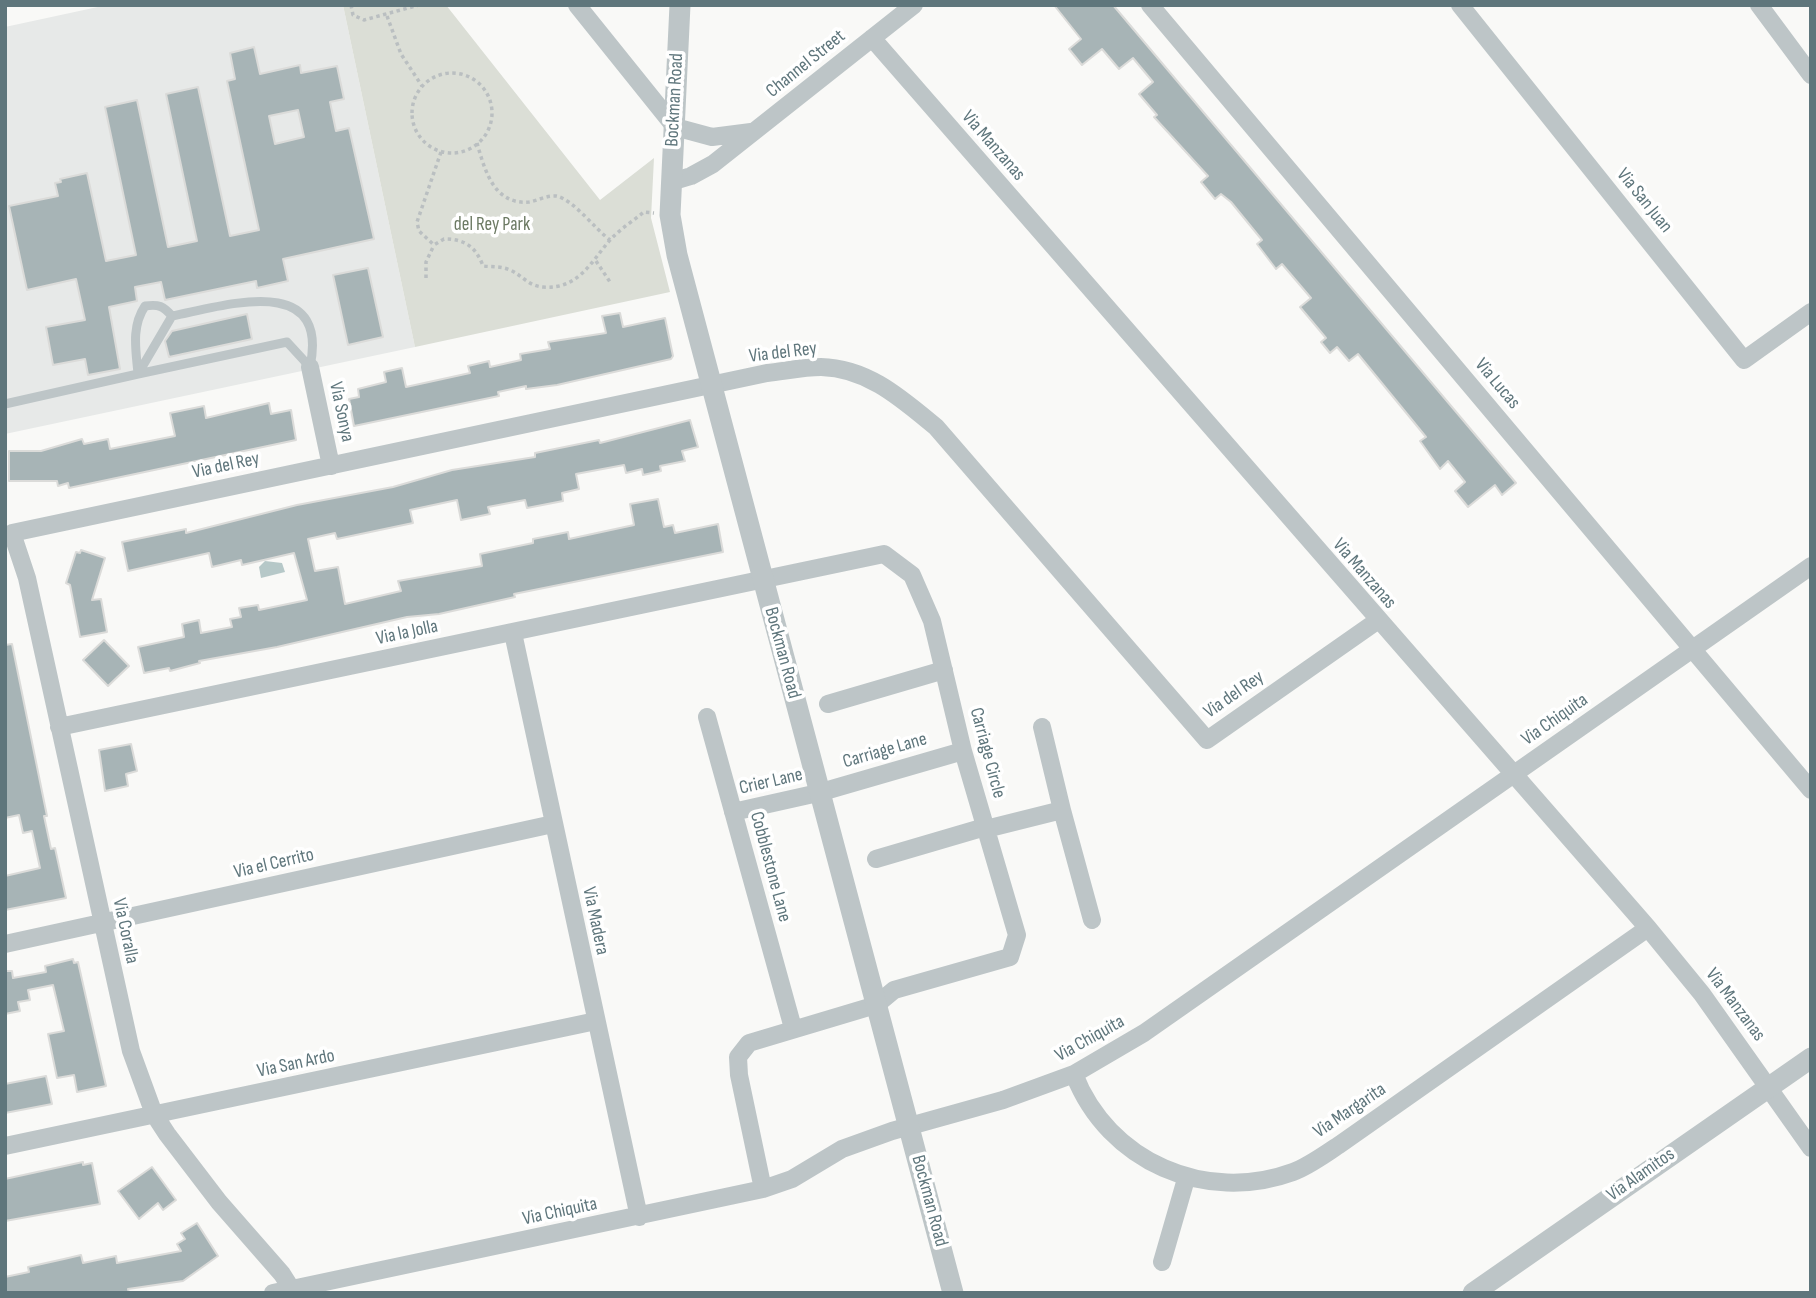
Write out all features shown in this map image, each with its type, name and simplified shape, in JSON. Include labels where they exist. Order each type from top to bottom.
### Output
[{"type":"street","points":[[577,5],[675,127],[712,137],[758,130]]},
{"type":"street","name":"Bockman Road","points":[[680,5],[670,215],[677,255],[953,1293]]},
{"type":"street","name":"Channel Street","points":[[671,182],[691,176],[713,164],[914,5]]},
{"type":"street","name":"Via Lucas","points":[[1150,5],[1811,790]]},
{"type":"street","name":"Via San Juan","points":[[1460,5],[1744,359],[1811,313]]},
{"type":"street","points":[[1759,5],[1811,75]]},
{"type":"street","name":"Via Manzanas","points":[[872,38],[1647,928],[1702,994],[1811,1148]]},
{"type":"street","name":"Via Sonya","points":[[310,367],[331,466]]},
{"type":"street","name":"Via del Rey","points":[[12,533],[767,373],[823,367],[860,375],[889,388],[936,427],[1207,740],[1377,621]]},
{"type":"street","name":"Via Coralla","points":[[12,533],[27,578],[131,1051],[155,1114],[219,1202],[293,1291]]},
{"type":"street","name":"Carriage Circle","points":[[762,579],[884,554],[912,575],[933,621],[963,751],[1017,935],[1010,957],[894,990],[876,1004]]},
{"type":"street","name":"Via Chiquita","points":[[273,1293],[293,1291],[763,1189],[792,1179],[842,1149],[909,1126],[1003,1100],[1074,1074],[1144,1033],[1811,566]]},
{"type":"street","name":"Via la Jolla","points":[[59,727],[762,579]]},
{"type":"street","name":"Via Madera","points":[[513,633],[639,1217]]},
{"type":"street","points":[[828,704],[944,670]]},
{"type":"street","name":"Cobblestone Lane","points":[[707,717],[793,1028]]},
{"type":"street","points":[[1042,727],[1092,920]]},
{"type":"street","name":"Carriage Lane","points":[[818,793],[963,751]]},
{"type":"street","name":"Crier Lane","points":[[733,812],[818,793]]},
{"type":"street","points":[[876,859],[1062,810]]},
{"type":"street","name":"Via el Cerrito","points":[[5,944],[553,824]]},
{"type":"street","name":"Via Margarita","points":[[1074,1074],[1081,1092],[1113,1134],[1151,1164],[1186,1179],[1234,1184],[1294,1172],[1339,1145],[1647,928]]},
{"type":"street","points":[[763,1189],[739,1075],[738,1057],[749,1043],[876,1004]]},
{"type":"street","name":"Via San Ardo","points":[[5,1146],[596,1021]]},
{"type":"street","name":"Via Alamitos","points":[[1473,1293],[1811,1058]]},
{"type":"street","points":[[1162,1262],[1186,1179]]},
{"type":"lane","points":[[138,374],[172,316],[260,300],[285,303],[300,312],[308,326],[314,348],[310,367]]},
{"type":"lane","points":[[138,374],[134,337],[138,316],[145,306],[155,304],[163,306],[172,316]]},
{"type":"lane","points":[[5,404],[287,342],[310,367]]},
{"type":"path","points":[[351,5],[356,19],[387,16],[419,5]]},
{"type":"path","points":[[387,16],[406,62],[422,86]]},
{"type":"path","points":[[446,73],[457,73],[477,81],[489,99],[492,110],[487,131],[477,143],[463,152],[441,152],[422,141],[412,121],[414,100],[422,86],[446,73]]},
{"type":"path","points":[[477,143],[493,187],[506,199],[528,202],[555,196],[572,204],[590,225],[610,240]]},
{"type":"path","points":[[434,245],[419,231],[417,222],[441,152]]},
{"type":"path","points":[[426,278],[426,262],[434,245],[444,239],[466,243],[478,253],[483,266],[512,271],[526,282],[541,287],[561,286],[596,261],[610,240],[644,212],[670,215]]},
{"type":"path","points":[[596,261],[610,282]]},
{"type":"shaded area","points":[[107,5],[343,5],[415,347],[5,434],[5,27]]},
{"type":"shaded area","points":[[265,561],[282,563],[285,572],[261,578],[259,567]]},
{"type":"green space","name":"del Rey Park","points":[[343,5],[446,5],[600,200],[654,158],[651,218],[670,292],[415,347]]},
{"type":"building","points":[[1054,5],[1113,5],[1516,483],[1502,495],[1495,485],[1468,507],[1455,491],[1465,482],[1448,461],[1440,469],[1420,441],[1426,437],[1358,354],[1349,361],[1337,347],[1330,353],[1321,342],[1326,338],[1300,307],[1311,298],[1282,264],[1276,269],[1257,244],[1262,240],[1231,202],[1221,194],[1215,199],[1201,182],[1208,176],[1154,117],[1157,115],[1139,94],[1153,82],[1133,58],[1119,69],[1102,49],[1082,65],[1069,49],[1081,39]]},
{"type":"building","points":[[254,47],[260,74],[300,65],[301,73],[337,66],[344,99],[330,102],[336,131],[349,128],[374,239],[283,259],[288,281],[257,288],[256,281],[165,300],[161,282],[135,287],[137,301],[109,307],[120,369],[88,375],[85,359],[53,365],[46,327],[85,320],[76,279],[27,290],[9,206],[58,196],[55,183],[61,182],[60,179],[87,173],[106,261],[136,255],[105,107],[137,100],[168,247],[197,241],[166,94],[198,87],[230,236],[259,230],[227,81],[235,79],[230,53]],"holes":[[[298,110],[304,137],[275,144],[269,116]]]},
{"type":"building","points":[[368,268],[383,337],[348,345],[333,275]]},
{"type":"building","points":[[620,313],[623,327],[665,318],[673,356],[671,359],[557,385],[526,389],[526,386],[498,392],[499,396],[354,426],[349,399],[359,397],[358,389],[386,382],[384,372],[402,368],[406,387],[470,373],[468,366],[489,361],[490,367],[521,360],[520,354],[550,349],[548,342],[606,333],[602,316]]},
{"type":"building","points":[[247,314],[252,339],[169,357],[165,341],[172,331]]},
{"type":"building","points":[[269,403],[271,414],[291,410],[296,440],[69,488],[68,483],[58,486],[57,481],[9,481],[9,451],[41,451],[82,439],[84,444],[108,439],[110,449],[175,436],[170,413],[204,406],[206,418]]},
{"type":"building","points":[[690,420],[698,447],[682,451],[685,461],[660,466],[661,471],[643,475],[642,469],[626,473],[624,465],[576,474],[579,489],[562,493],[563,501],[527,508],[525,500],[488,507],[490,514],[461,520],[457,500],[410,510],[413,523],[337,539],[335,533],[308,539],[315,571],[338,567],[345,604],[401,591],[398,581],[482,566],[480,554],[533,543],[533,539],[568,532],[569,539],[634,525],[630,504],[658,499],[664,527],[673,525],[675,533],[718,524],[723,552],[514,594],[515,597],[439,614],[407,617],[277,647],[199,661],[200,663],[170,671],[169,668],[144,673],[138,647],[184,637],[182,624],[199,620],[201,633],[232,627],[230,619],[241,617],[239,608],[258,605],[259,610],[307,600],[294,553],[242,565],[241,560],[212,567],[209,553],[128,571],[122,542],[186,529],[186,533],[297,505],[393,487],[452,470],[535,457],[535,453],[599,440],[600,443]]},
{"type":"building","points":[[81,550],[105,558],[92,600],[101,599],[107,632],[80,637],[70,585],[66,583],[76,552],[80,553]]},
{"type":"building","points":[[104,640],[129,666],[108,686],[83,660]]},
{"type":"building","points":[[12,644],[47,816],[44,816],[51,849],[55,848],[66,898],[5,910],[5,876],[40,868],[32,831],[23,833],[19,815],[5,818],[5,645]]},
{"type":"building","points":[[131,744],[137,771],[126,774],[128,786],[105,791],[99,750]]},
{"type":"building","points":[[73,959],[74,963],[78,962],[106,1086],[77,1092],[74,1075],[57,1078],[48,1034],[64,1031],[53,985],[28,990],[30,1000],[18,1002],[20,1011],[5,1014],[5,971],[12,971],[13,978],[46,972],[45,966]]},
{"type":"building","points":[[46,1076],[52,1104],[5,1113],[5,1084]]},
{"type":"building","points":[[83,1162],[83,1165],[92,1163],[100,1204],[5,1221],[5,1179]]},
{"type":"building","points":[[152,1167],[176,1200],[163,1210],[158,1203],[139,1219],[118,1191]]},
{"type":"building","points":[[197,1223],[218,1256],[183,1281],[128,1289],[129,1293],[5,1293],[5,1277],[29,1272],[28,1267],[81,1255],[83,1263],[116,1256],[117,1263],[181,1251],[177,1244],[185,1239],[181,1233]]}]
